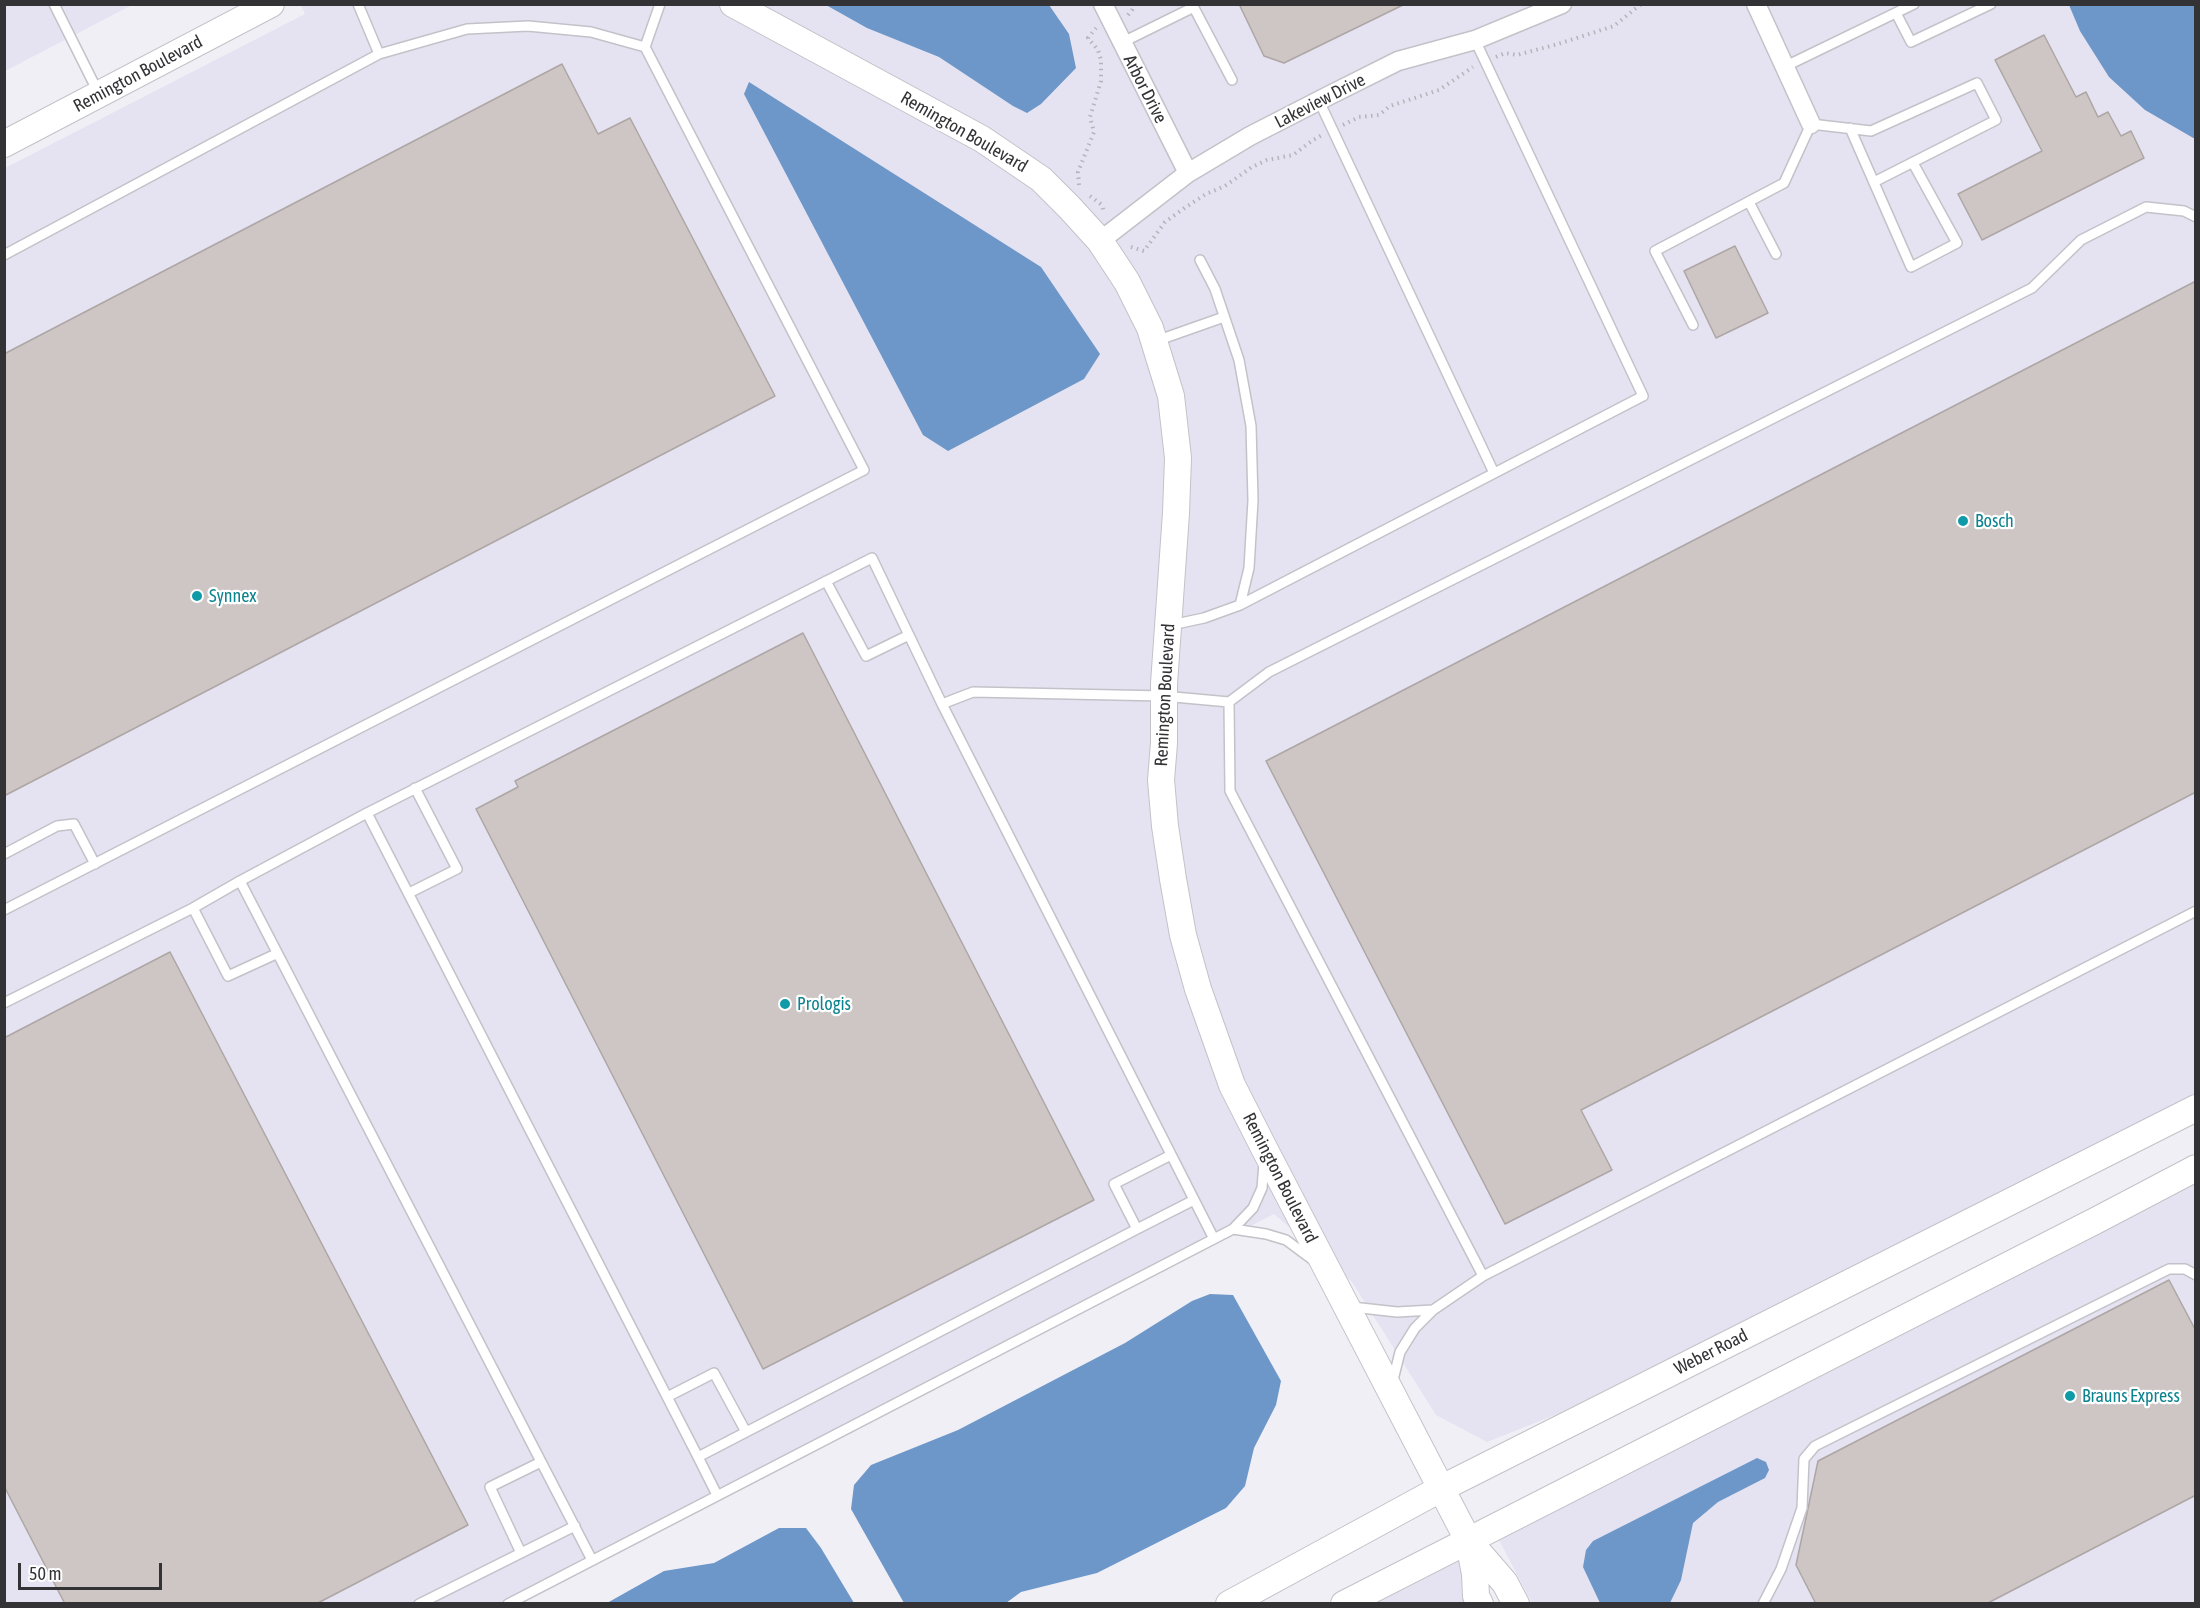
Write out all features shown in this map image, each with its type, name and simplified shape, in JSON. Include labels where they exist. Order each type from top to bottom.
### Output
[{"type":"main road","name":"Remington Boulevard","points":[[4,144],[271,4]]},
{"type":"main road","name":"Remington Boulevard","points":[[733,4],[982,139],[1041,179],[1100,241],[1127,282],[1154,341],[1171,396],[1178,458],[1163,696],[1164,743],[1161,780],[1165,825],[1183,935],[1198,989],[1232,1085],[1468,1540]]},
{"type":"main road","name":"Weber Road","points":[[1229,1604],[1442,1488],[2196,1108]]},
{"type":"main road","points":[[1344,1604],[2196,1168]]},
{"type":"main road","points":[[1468,1540],[1475,1574],[1476,1596],[1480,1604]]},
{"type":"main road","points":[[1468,1540],[1505,1583],[1516,1604]]},
{"type":"street","name":"Arbor Drive","points":[[1102,4],[1188,173]]},
{"type":"street","name":"Lakeview Drive","points":[[1100,241],[1188,173],[1250,136],[1319,100],[1398,62],[1475,40],[1530,11],[1562,4]]},
{"type":"street","points":[[1756,4],[1811,124]]},
{"type":"lane","points":[[54,4],[99,94]]},
{"type":"lane","points":[[358,4],[380,54]]},
{"type":"lane","points":[[4,910],[864,470],[645,47],[660,4]]},
{"type":"lane","points":[[1784,67],[1914,4]]},
{"type":"lane","points":[[1896,13],[1911,42],[1991,4]]},
{"type":"lane","points":[[1120,43],[1193,6],[1232,80]]},
{"type":"lane","points":[[4,255],[380,54],[467,29],[528,26],[591,32],[645,47]]},
{"type":"lane","points":[[1168,626],[1204,618],[1240,605],[1642,396],[1475,40]]},
{"type":"lane","points":[[1694,325],[1655,251],[1784,183],[1811,124],[1871,131],[1977,82],[1996,120],[1874,182]]},
{"type":"lane","points":[[1319,100],[1494,473]]},
{"type":"lane","points":[[1850,128],[1911,267],[1957,243],[1913,163]]},
{"type":"lane","points":[[1749,202],[1776,254]]},
{"type":"lane","points":[[942,705],[973,692],[1163,696],[1229,702],[1269,672],[2032,288],[2081,240],[2146,207],[2184,211],[2196,217]]},
{"type":"lane","points":[[1200,260],[1215,289],[1239,360],[1251,426],[1253,500],[1249,568],[1240,605]]},
{"type":"lane","points":[[1154,341],[1224,316]]},
{"type":"lane","points":[[4,1003],[193,908],[415,788],[872,558],[942,705],[1214,1239]]},
{"type":"lane","points":[[826,581],[866,656],[909,634]]},
{"type":"lane","points":[[1229,702],[1230,790],[1483,1276]]},
{"type":"lane","points":[[409,892],[457,869],[415,788]]},
{"type":"lane","points":[[367,813],[717,1495]]},
{"type":"lane","points":[[4,854],[57,826],[74,824],[95,864]]},
{"type":"lane","points":[[240,881],[592,1560]]},
{"type":"lane","points":[[193,908],[228,976],[276,954]]},
{"type":"lane","points":[[1391,1389],[1400,1352],[1416,1328],[1433,1310],[1483,1276],[2196,911]]},
{"type":"lane","points":[[508,1604],[1233,1228],[1253,1208],[1262,1188],[1264,1148]]},
{"type":"lane","points":[[1137,1229],[1114,1184],[1171,1155]]},
{"type":"lane","points":[[698,1457],[1194,1200]]},
{"type":"lane","points":[[1233,1228],[1286,1240],[1328,1271]]},
{"type":"lane","points":[[1763,1604],[1781,1569],[1802,1508],[1804,1459],[1815,1446],[2169,1269],[2185,1269],[2196,1275]]},
{"type":"lane","points":[[1347,1307],[1397,1312],[1433,1310]]},
{"type":"lane","points":[[667,1397],[714,1373],[746,1432]]},
{"type":"lane","points":[[521,1553],[490,1487],[541,1462]]},
{"type":"lane","points":[[419,1604],[575,1526]]},
{"type":"path","points":[[1128,15],[1134,4]]},
{"type":"path","points":[[1487,61],[1505,53],[1517,55],[1614,26],[1641,4]]},
{"type":"path","points":[[1094,29],[1088,38],[1098,50],[1101,60],[1101,81],[1090,117],[1094,132],[1078,172],[1077,182],[1082,190],[1102,205],[1104,214]]},
{"type":"path","points":[[1341,126],[1359,117],[1379,115],[1390,106],[1439,90],[1468,68],[1478,64]]},
{"type":"path","points":[[1132,248],[1144,251],[1165,222],[1206,194],[1225,186],[1252,167],[1267,160],[1293,155],[1331,130]]},
{"type":"shaded area","points":[[5,5],[132,5],[5,71]]},
{"type":"shaded area","points":[[301,5],[2195,5],[2195,1103],[1580,1405],[1487,1442],[1436,1415],[1352,1282],[1274,1214],[515,1603],[5,1604],[5,168],[305,14]]},
{"type":"shaded area","points":[[2195,1182],[2195,1603],[1532,1603],[1499,1540]]},
{"type":"shaded area","points":[[1458,1549],[1474,1604],[1355,1604]]},
{"type":"water","points":[[826,5],[1049,5],[1069,34],[1076,68],[1041,104],[1027,113],[939,57],[867,28]]},
{"type":"water","points":[[2069,5],[2195,5],[2195,139],[2145,110],[2109,77],[2080,31]]},
{"type":"water","points":[[749,82],[1041,267],[1100,354],[1084,379],[948,451],[923,435],[744,94]]},
{"type":"water","points":[[1210,1294],[1233,1295],[1281,1381],[1276,1405],[1254,1448],[1245,1486],[1226,1508],[1097,1573],[1021,1592],[1006,1603],[904,1603],[851,1509],[854,1485],[871,1465],[958,1430],[1125,1343],[1192,1301]]},
{"type":"water","points":[[1757,1458],[1766,1462],[1769,1470],[1765,1478],[1718,1502],[1693,1523],[1681,1580],[1670,1603],[1600,1603],[1583,1567],[1586,1550],[1593,1541]]},
{"type":"water","points":[[779,1528],[806,1528],[821,1548],[854,1603],[607,1603],[664,1571],[714,1563]]},
{"type":"building","points":[[1239,4],[1405,4],[1284,63],[1264,56]]},
{"type":"building","points":[[2044,35],[2076,97],[2086,92],[2098,117],[2108,112],[2121,136],[2131,131],[2144,158],[1982,240],[1958,194],[2042,151],[1995,60]]},
{"type":"building","name":"Synnex","points":[[562,64],[598,134],[630,118],[775,396],[4,796],[4,354]]},
{"type":"building","points":[[1735,246],[1768,313],[1716,338],[1684,271]]},
{"type":"building","name":"Bosch","points":[[2196,281],[2196,792],[1581,1110],[1612,1170],[1505,1224],[1266,761]]},
{"type":"building","name":"Prologis","points":[[803,633],[1094,1200],[763,1369],[476,809],[518,787],[515,781]]},
{"type":"building","points":[[170,952],[468,1525],[316,1604],[65,1604],[4,1486],[4,1038]]},
{"type":"building","name":"Brauns Express","points":[[2169,1280],[2196,1331],[2196,1495],[1986,1604],[1816,1604],[1796,1565],[1818,1461]]},
{"type":"place","name":"Bosch","points":[[1963,521]]},
{"type":"place","name":"Synnex","points":[[197,596]]},
{"type":"place","name":"Prologis","points":[[785,1004]]},
{"type":"place","name":"Brauns Express","points":[[2070,1396]]}]
